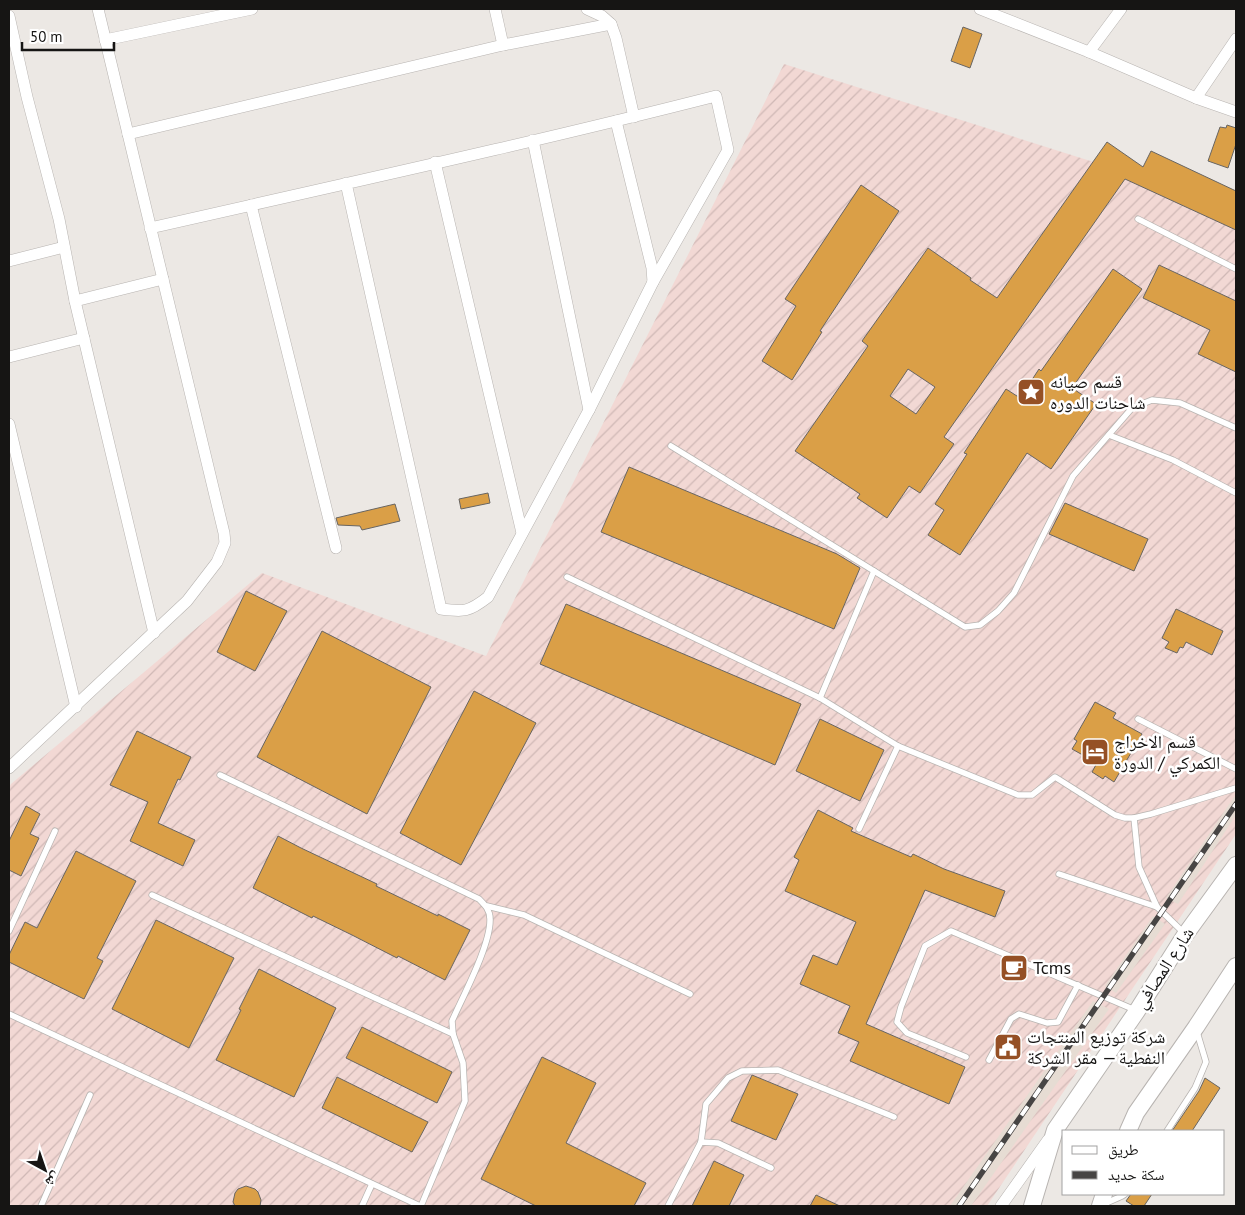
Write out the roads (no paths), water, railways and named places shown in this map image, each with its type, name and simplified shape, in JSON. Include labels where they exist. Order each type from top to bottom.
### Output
[{"type":"main road","name":"شارع المصافي","points":[[1032,1206],[1055,1130],[1185,935],[1236,865]]},
{"type":"main road","points":[[1128,1130],[1136,1112],[1236,966]]},
{"type":"street","points":[[9,768],[188,601],[217,562],[225,543],[98,9]]},
{"type":"street","points":[[105,40],[252,9]]},
{"type":"street","points":[[495,9],[503,45]]},
{"type":"street","points":[[587,9],[602,16],[610,24],[616,38],[634,117]]},
{"type":"street","points":[[980,9],[1089,52],[1196,98],[1236,112]]},
{"type":"street","points":[[1089,52],[1121,9]]},
{"type":"street","points":[[9,16],[27,97],[59,219],[75,301],[154,633]]},
{"type":"street","points":[[128,134],[503,45],[610,24]]},
{"type":"street","points":[[1196,98],[1236,39]]},
{"type":"street","points":[[150,228],[435,162],[634,117],[716,96],[728,150],[653,282],[589,410],[488,598],[477,606],[461,612],[441,609],[346,183]]},
{"type":"street","points":[[616,121],[652,268],[653,282]]},
{"type":"street","points":[[533,140],[589,410]]},
{"type":"street","points":[[435,162],[522,533]]},
{"type":"street","points":[[251,205],[336,548]]},
{"type":"street","points":[[9,261],[64,247]]},
{"type":"street","points":[[75,301],[163,279]]},
{"type":"street","points":[[9,357],[84,338]]},
{"type":"street","points":[[9,424],[76,707]]},
{"type":"street","points":[[1001,1206],[1055,1130]]},
{"type":"lane","points":[[1138,219],[1236,269]]},
{"type":"lane","points":[[671,446],[965,626],[980,625],[998,611],[1014,593],[1074,476],[1132,408],[1152,400],[1180,403],[1236,428]]},
{"type":"lane","points":[[1109,435],[1173,460],[1236,493]]},
{"type":"lane","points":[[820,698],[874,571]]},
{"type":"lane","points":[[567,577],[820,698],[898,746],[1018,795],[1032,794],[1055,777],[1115,815],[1134,818],[1236,788]]},
{"type":"lane","points":[[1138,719],[1236,769]]},
{"type":"lane","points":[[859,829],[898,746]]},
{"type":"lane","points":[[220,775],[479,899],[487,906],[524,915],[690,994]]},
{"type":"lane","points":[[1134,818],[1139,867],[1157,907],[1185,935]]},
{"type":"lane","points":[[9,931],[55,831]]},
{"type":"lane","points":[[1059,874],[1157,907]]},
{"type":"lane","points":[[152,895],[453,1034]]},
{"type":"lane","points":[[9,1014],[420,1206],[465,1101],[463,1063],[453,1034],[452,1021],[488,937],[490,917],[487,906]]},
{"type":"lane","points":[[966,1057],[907,1033],[897,1022],[925,946],[951,931],[1136,1011]]},
{"type":"lane","points":[[989,1060],[1011,1019],[1019,1014],[1047,1023],[1058,1022],[1078,985]]},
{"type":"lane","points":[[1168,1130],[1195,1088],[1206,1062],[1196,1027]]},
{"type":"lane","points":[[668,1206],[701,1142],[706,1104],[728,1078],[742,1071],[778,1070],[894,1117]]},
{"type":"lane","points":[[41,1206],[90,1095]]},
{"type":"lane","points":[[701,1142],[718,1143],[771,1168]]},
{"type":"lane","points":[[362,1206],[372,1184]]},
{"type":"lane","points":[[1101,1202],[1123,1195]]},
{"type":"railway","points":[[959,1206],[1236,804]]},
{"type":"place","name":"قسم صيانه شاحنات الدوره","points":[[1031,392]]},
{"type":"place","name":"قسم الاخراج الكمركي / الدورة","points":[[1095,752]]},
{"type":"place","name":"Tcms","points":[[1014,968]]},
{"type":"place","name":"شركة توزيع المنتجات النفطية — مقر الشركة","points":[[1008,1047]]}]
